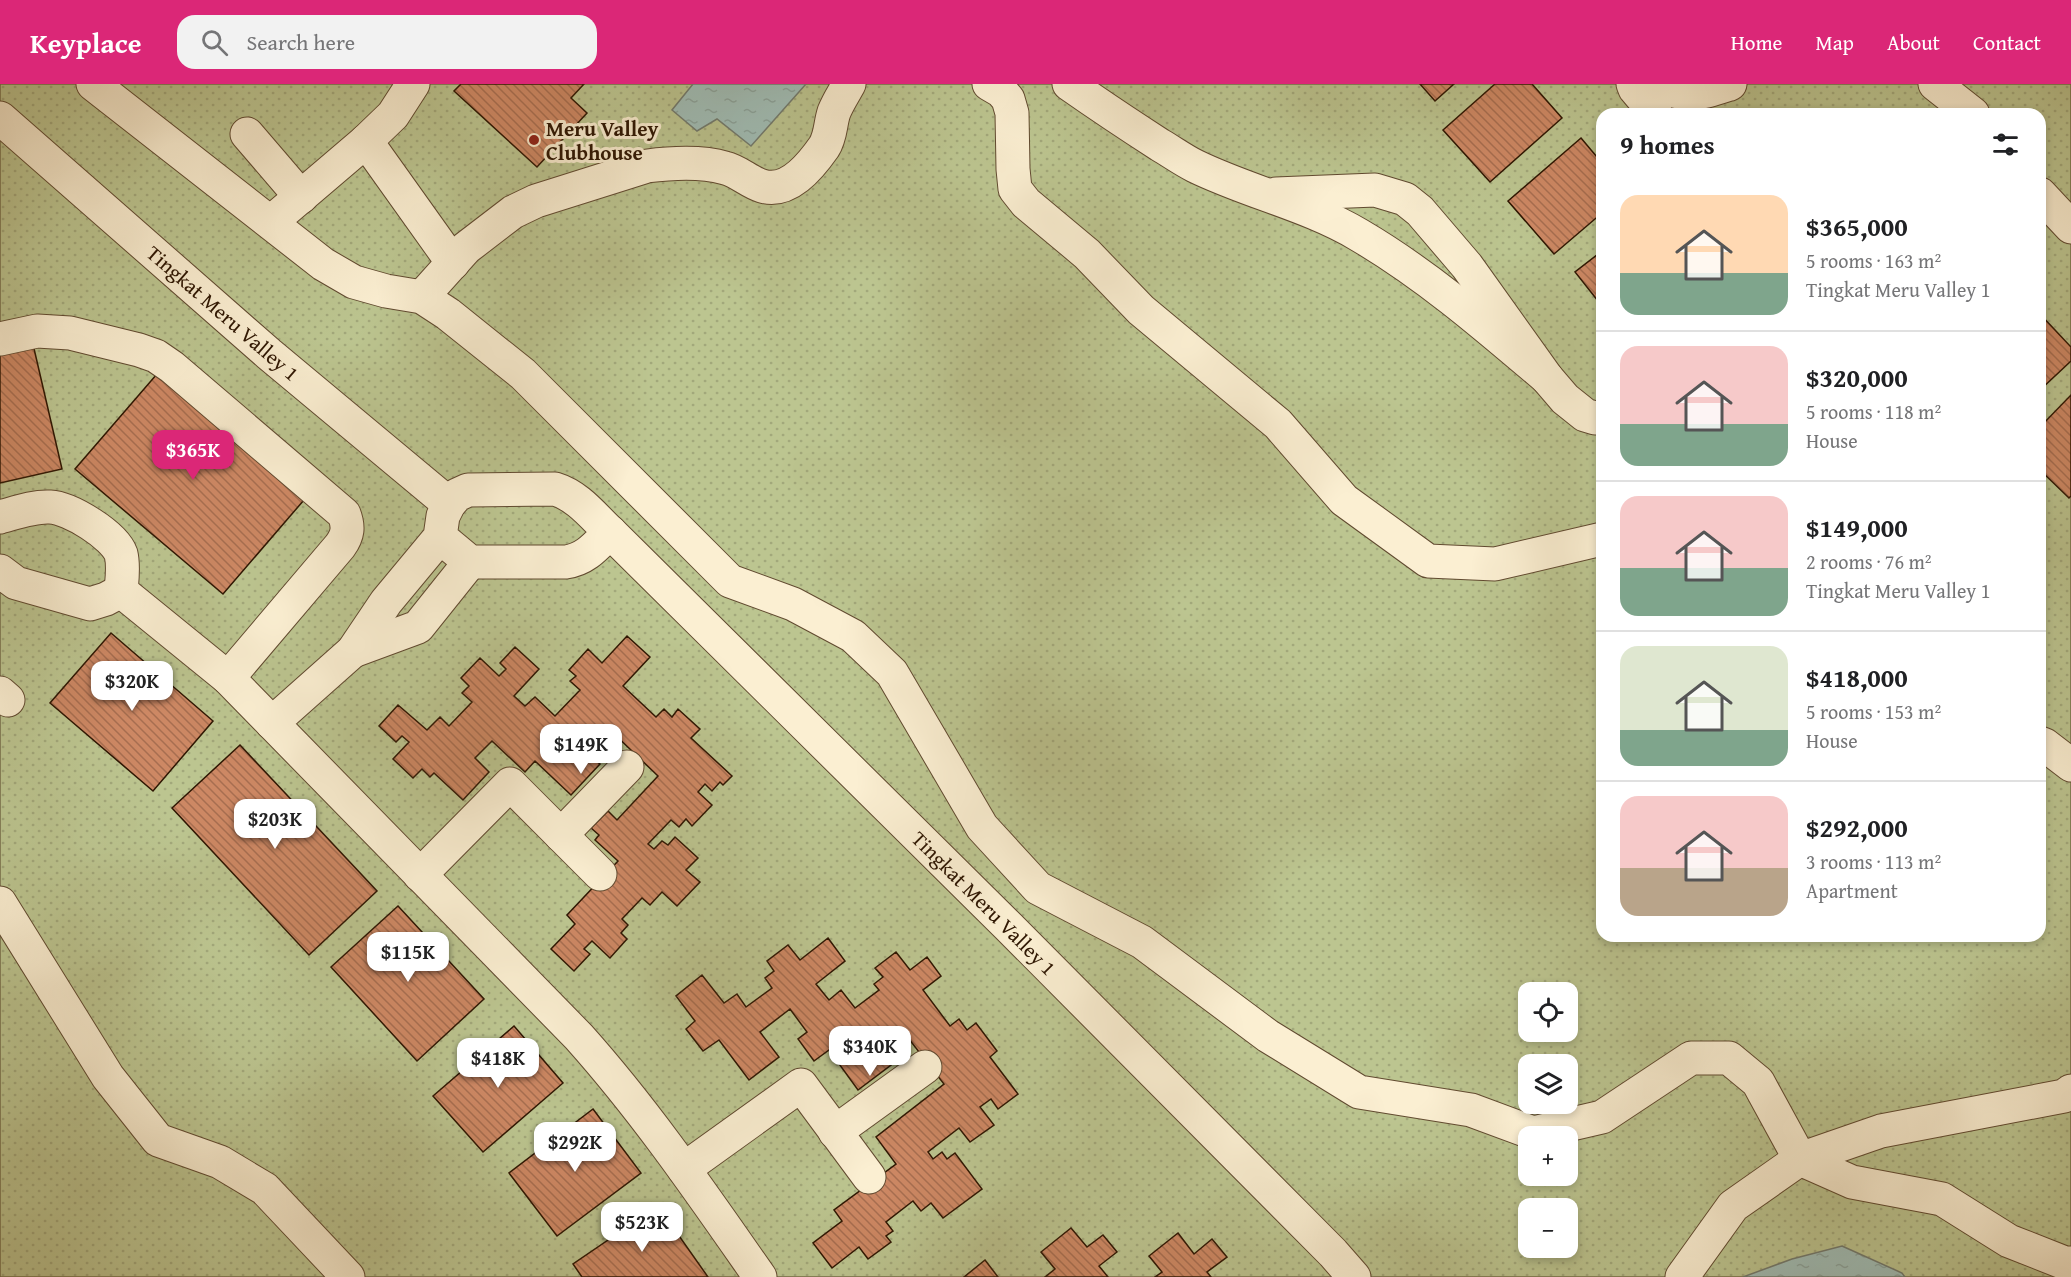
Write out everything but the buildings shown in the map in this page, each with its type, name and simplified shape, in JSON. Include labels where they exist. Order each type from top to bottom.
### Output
[{"type":"street","points":[[93,84],[323,264],[354,282],[386,291],[422,297],[448,314],[524,374],[730,581],[794,604],[853,636],[892,673],[982,827],[1038,888],[1142,942],[1268,1036],[1359,1092],[1471,1110],[1533,1133],[1602,1117],[1691,1058],[1729,1058],[1758,1082],[1800,1159],[1852,1182],[1942,1199],[2009,1241],[2065,1263],[2071,1263]]},
{"type":"street","points":[[422,297],[466,248],[513,212],[536,201],[647,166],[711,165],[727,168],[763,186],[776,188],[789,184],[824,146],[832,130],[833,115],[849,84]]},
{"type":"street","points":[[989,84],[1001,91],[1008,99],[1012,113],[1013,168],[1016,189],[1026,203],[1087,254],[1141,310],[1278,424],[1344,500],[1428,561],[1495,564],[1596,539]]},
{"type":"street","points":[[1069,84],[1122,121],[1194,166],[1262,195],[1320,216],[1357,234],[1398,259],[1439,288],[1547,378],[1576,409],[1596,418]]},
{"type":"street","points":[[1633,84],[1651,108]]},
{"type":"street","points":[[1656,84],[1685,95],[1702,93],[1730,84]]},
{"type":"street","points":[[1730,108],[1737,84]]},
{"type":"street","points":[[1922,84],[1929,108]]},
{"type":"street","points":[[1935,84],[1966,108]]},
{"type":"street","points":[[271,222],[393,115],[413,85]]},
{"type":"street","name":"Tingkat Meru Valley 1","points":[[0,118],[269,354],[449,504],[457,495],[468,490],[555,489],[567,493],[580,502],[1024,943],[1333,1253],[1354,1277]]},
{"type":"street","points":[[247,134],[301,197]]},
{"type":"street","points":[[366,141],[453,263]]},
{"type":"street","points":[[1262,195],[1375,190],[1405,198],[1420,211],[1467,266],[1547,378]]},
{"type":"street","points":[[2046,200],[2071,227]]},
{"type":"street","points":[[0,339],[53,330],[156,356],[172,367],[344,514],[349,526],[340,546],[228,678]]},
{"type":"street","points":[[272,723],[353,651],[386,602],[440,537],[443,516],[449,504]]},
{"type":"street","points":[[0,517],[50,507],[72,512],[87,521],[111,541],[120,552],[123,564],[121,591]]},
{"type":"street","points":[[440,537],[470,562],[566,562],[578,561],[587,556],[610,532]]},
{"type":"street","points":[[353,651],[418,627],[470,562]]},
{"type":"street","points":[[0,571],[16,583],[90,604],[121,591]]},
{"type":"street","points":[[121,591],[228,678],[579,1036],[619,1082],[760,1277]]},
{"type":"street","points":[[2046,746],[2071,765]]},
{"type":"street","points":[[561,835],[627,766]]},
{"type":"street","points":[[420,875],[510,784],[600,874]]},
{"type":"street","points":[[0,903],[108,1077],[158,1140],[220,1162],[265,1189],[348,1277]]},
{"type":"street","points":[[835,1132],[925,1067]]},
{"type":"street","points":[[684,1169],[801,1085],[869,1178]]},
{"type":"street","points":[[1682,1277],[1733,1206],[1800,1159],[1881,1131],[2064,1096],[2071,1091]]},
{"type":"green space","points":[[0,84],[2071,84],[2071,1277],[0,1277]]},
{"type":"water","points":[[693,84],[806,84],[751,146],[717,119],[697,131],[672,110]]},
{"type":"water","points":[[1842,1246],[1902,1273],[1905,1277],[1743,1277],[1792,1259]]},
{"type":"place","name":"Meru Valley Clubhouse","points":[[534,140]]}]
